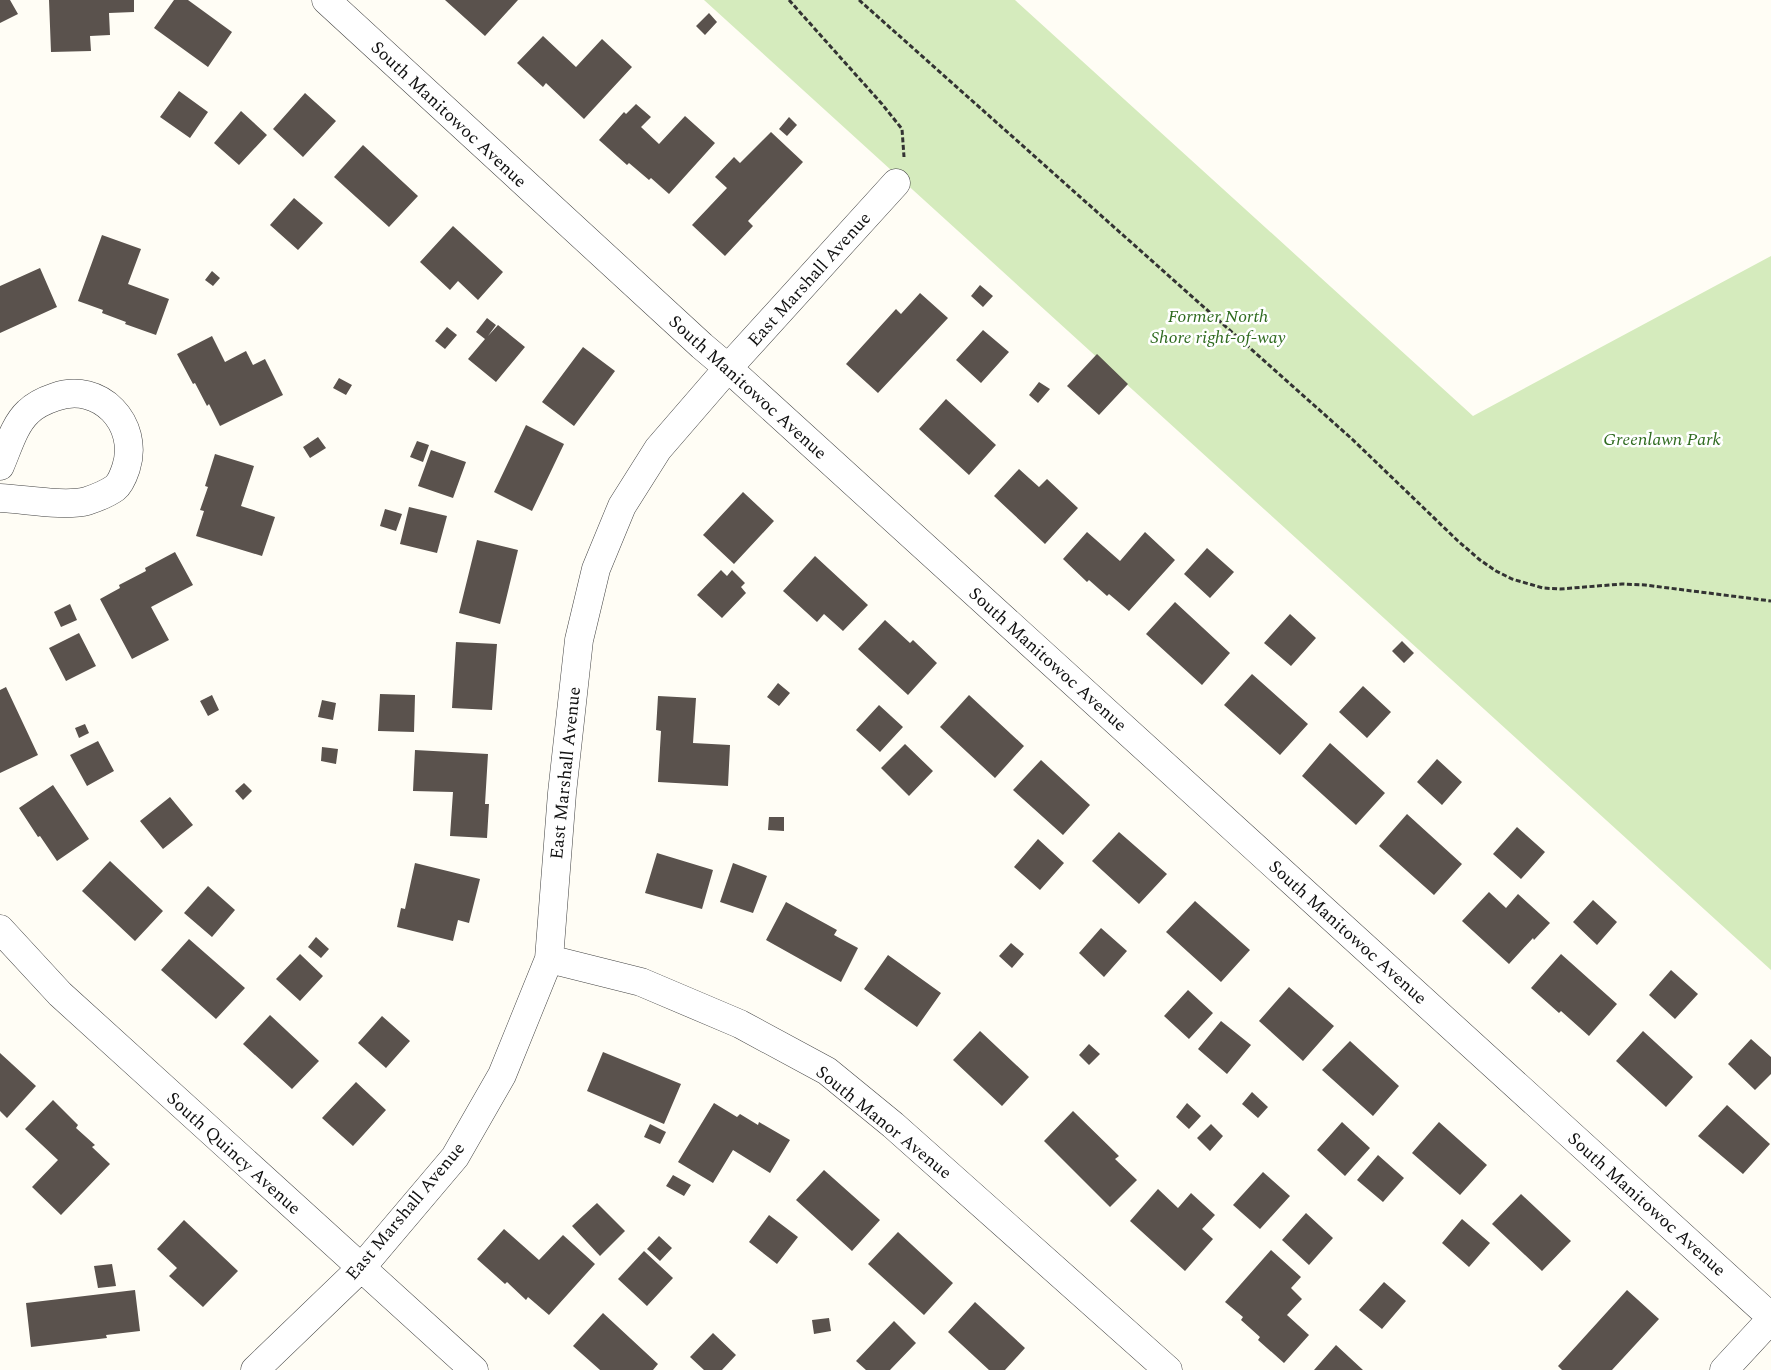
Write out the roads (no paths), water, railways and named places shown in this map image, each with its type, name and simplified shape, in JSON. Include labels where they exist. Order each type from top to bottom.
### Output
[{"type":"street","name":"South Manitowoc Avenue","points":[[326,0],[694,340],[728,368],[1771,1318]]},
{"type":"street","name":"East Marshall Avenue","points":[[255,1370],[361,1268],[455,1157],[502,1075],[549,959],[562,793],[579,640],[596,570],[622,506],[658,449],[728,368],[896,183]]},
{"type":"street","points":[[0,466],[17,426],[28,412],[46,400],[62,395],[81,394],[98,398],[119,417],[129,439],[130,455],[124,474],[116,487],[100,496],[87,501],[69,503],[0,498]]},
{"type":"street","name":"South Quincy Avenue","points":[[0,929],[60,994],[474,1370]]},
{"type":"street","name":"South Manor Avenue","points":[[549,959],[641,982],[740,1024],[827,1071],[893,1125],[1168,1370]]},
{"type":"street","points":[[1724,1370],[1771,1318]]},
{"type":"park label","name":"Former North Shore right-of-way","points":[[1218,326]]},
{"type":"park label","name":"Greenlawn Park","points":[[1662,439]]}]
